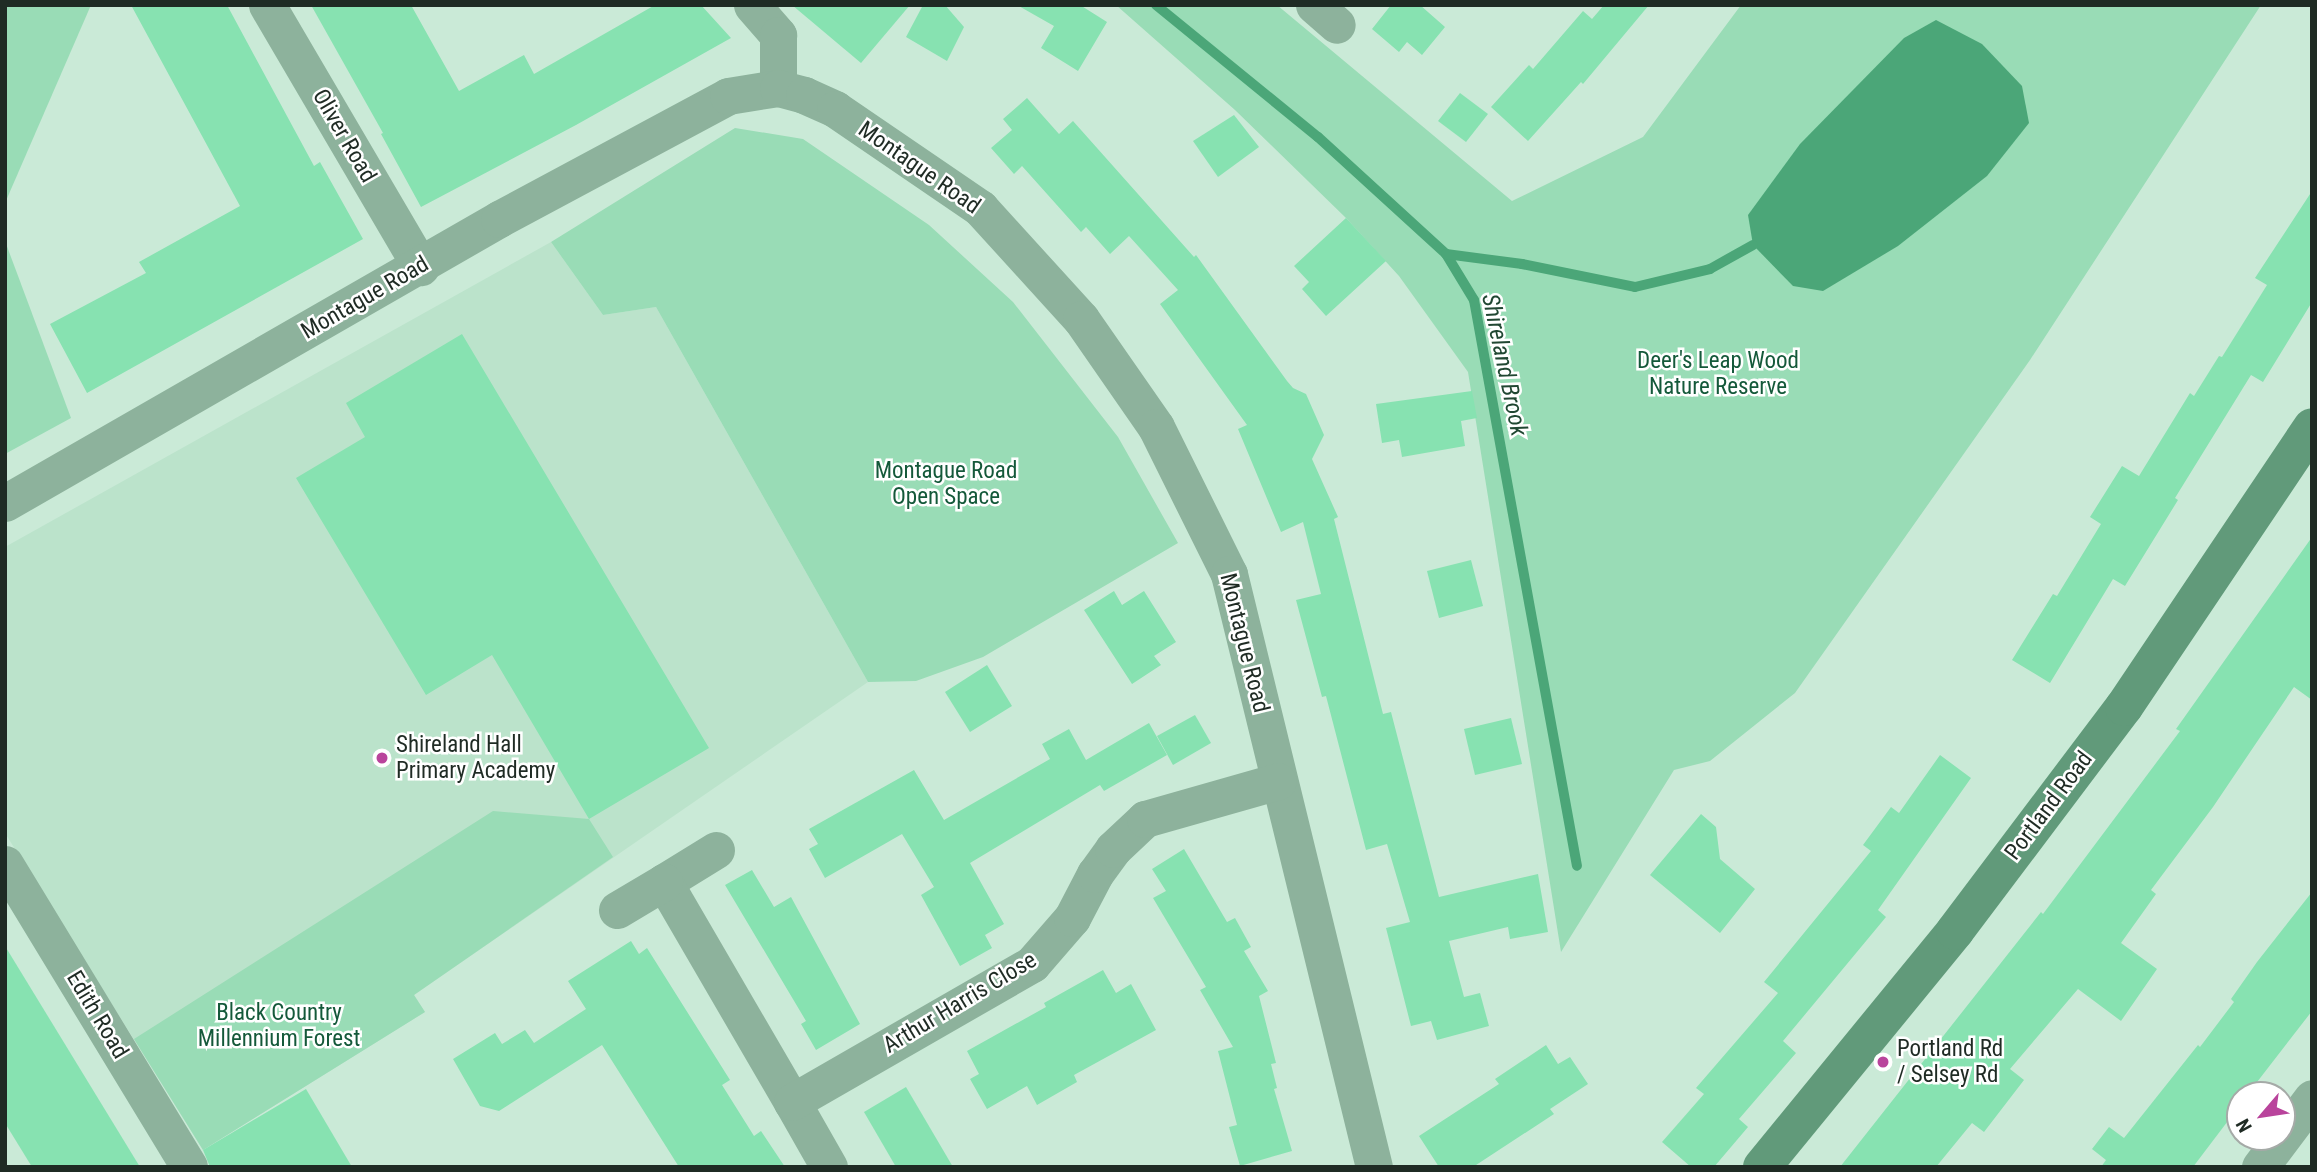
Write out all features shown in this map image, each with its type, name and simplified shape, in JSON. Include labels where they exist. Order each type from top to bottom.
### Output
[{"type":"main road","name":"Portland Road","points":[[1764,1166],[1955,931],[2124,707],[2312,427]]},
{"type":"street","name":"Oliver Road","points":[[267,5],[421,267]]},
{"type":"street","points":[[752,5],[778,35],[778,88]]},
{"type":"street","name":"Montague Road","points":[[5,503],[421,267],[499,219],[728,96],[778,88],[804,94],[835,109],[981,208],[1082,319],[1156,427],[1229,574],[1374,1167]]},
{"type":"street","name":"Arthur Harris Close","points":[[792,1102],[1032,964],[1072,918],[1095,874],[1113,849],[1145,819],[1278,781]]},
{"type":"street","points":[[617,910],[716,850]]},
{"type":"street","name":"Edith Road","points":[[5,864],[189,1167]]},
{"type":"street","points":[[664,882],[829,1167]]},
{"type":"street","points":[[2260,1167],[2311,1099]]},
{"type":"shaded area","points":[[1936,20],[1982,44],[2022,86],[2029,123],[1987,176],[1898,246],[1823,291],[1793,286],[1753,245],[1748,215],[1800,144],[1904,38]]},
{"type":"shaded area","name":"Shireland Hall Primary Academy","points":[[551,242],[603,315],[656,307],[868,682],[414,995],[425,1012],[203,1150],[5,833],[5,547]]},
{"type":"green space","points":[[5,5],[91,5],[5,203]]},
{"type":"green space","name":"Deer's Leap Wood Nature Reserve","points":[[1116,5],[1277,5],[1512,201],[1643,137],[1741,5],[2261,5],[2030,360],[1795,693],[1710,761],[1674,770],[1561,952],[1468,372],[1399,276],[1346,218],[1235,110]]},
{"type":"green space","name":"Montague Road Open Space","points":[[735,128],[803,139],[929,225],[1013,302],[1118,437],[1178,543],[983,657],[916,681],[868,682],[656,307],[603,315],[551,242]]},
{"type":"green space","points":[[5,241],[71,418],[5,454]]},
{"type":"green space","name":"Black Country Millennium Forest","points":[[493,811],[589,819],[613,857],[414,995],[425,1012],[203,1150],[134,1039]]},
{"type":"building","points":[[131,5],[227,5],[314,166],[320,162],[363,239],[87,393],[50,324],[146,273],[139,262],[240,206]]},
{"type":"building","points":[[311,5],[411,5],[459,91],[524,55],[534,74],[655,5],[701,5],[731,38],[576,125],[421,207]]},
{"type":"building","points":[[792,5],[910,5],[861,63]]},
{"type":"building","points":[[923,5],[945,5],[964,27],[947,61],[906,37]]},
{"type":"building","points":[[1017,5],[1080,5],[1107,22],[1078,71],[1041,48],[1054,26]]},
{"type":"building","points":[[1391,5],[1420,5],[1445,27],[1422,55],[1407,42],[1399,52],[1372,29]]},
{"type":"building","points":[[1604,5],[1649,5],[1583,84],[1581,82],[1528,141],[1491,107],[1529,65],[1533,69],[1583,11],[1592,19]]},
{"type":"building","points":[[1460,93],[1488,114],[1466,142],[1438,121]]},
{"type":"building","points":[[1027,98],[1059,134],[1073,121],[1194,257],[1196,255],[1287,381],[1293,388],[1306,394],[1324,435],[1312,459],[1338,517],[1334,519],[1383,714],[1391,712],[1439,897],[1538,874],[1548,932],[1510,939],[1508,927],[1449,941],[1464,997],[1480,993],[1489,1026],[1437,1040],[1431,1021],[1411,1026],[1386,928],[1410,922],[1387,844],[1366,850],[1326,696],[1322,697],[1296,600],[1321,594],[1303,522],[1281,532],[1238,429],[1247,425],[1160,304],[1178,290],[1129,236],[1110,254],[1086,227],[1081,232],[1022,166],[1014,174],[991,148],[1012,130],[1003,119]]},
{"type":"building","points":[[1234,115],[1259,147],[1218,177],[1193,141]]},
{"type":"building","points":[[2312,191],[2312,302],[2263,382],[2251,375],[2175,498],[2178,500],[2125,586],[2113,579],[2050,683],[2012,660],[2053,594],[2057,596],[2101,524],[2090,517],[2122,466],[2139,476],[2190,393],[2194,396],[2219,356],[2222,357],[2267,285],[2255,278]]},
{"type":"building","points":[[1346,218],[1386,261],[1326,316],[1302,289],[1309,282],[1294,266]]},
{"type":"building","points":[[462,334],[709,748],[589,819],[492,655],[426,695],[296,478],[365,437],[346,403]]},
{"type":"building","points":[[1472,391],[1477,418],[1461,421],[1465,446],[1402,457],[1399,440],[1382,443],[1376,404]]},
{"type":"building","points":[[2312,537],[2312,700],[2294,687],[2213,807],[2151,890],[2156,894],[2121,943],[2157,969],[2121,1021],[2078,989],[2010,1069],[2024,1080],[1984,1132],[1972,1123],[1936,1167],[1840,1167],[2041,912],[2043,914],[2180,731],[2176,729]]},
{"type":"building","points":[[1471,560],[1483,606],[1439,618],[1427,571]]},
{"type":"building","points":[[1114,591],[1122,605],[1144,591],[1176,642],[1154,656],[1161,665],[1132,684],[1084,610]]},
{"type":"building","points":[[987,665],[1012,706],[970,732],[945,692]]},
{"type":"building","points":[[1195,715],[1211,743],[1173,765],[1157,736]]},
{"type":"building","points":[[1511,718],[1522,764],[1475,775],[1464,729]]},
{"type":"building","points":[[1149,723],[1167,755],[1104,791],[1100,785],[970,863],[1004,924],[985,935],[992,948],[960,966],[921,895],[934,887],[902,834],[825,878],[809,849],[818,844],[809,829],[914,770],[944,820],[1050,759],[1042,744],[1069,729],[1086,760]]},
{"type":"building","points":[[1940,755],[1971,778],[1878,910],[1886,917],[1783,1041],[1796,1053],[1739,1119],[1748,1127],[1714,1167],[1691,1167],[1662,1142],[1704,1094],[1696,1088],[1778,993],[1764,982],[1871,851],[1863,845],[1891,807],[1899,813]]},
{"type":"building","points":[[1701,814],[1716,827],[1720,859],[1755,889],[1720,933],[1650,875]]},
{"type":"building","points":[[1184,849],[1227,922],[1235,918],[1251,947],[1244,951],[1268,991],[1259,996],[1276,1063],[1271,1064],[1277,1088],[1274,1089],[1292,1151],[1240,1166],[1229,1127],[1237,1125],[1218,1051],[1233,1047],[1200,990],[1206,987],[1153,898],[1166,891],[1152,869]]},
{"type":"building","points":[[752,870],[774,907],[791,897],[860,1024],[816,1050],[801,1024],[806,1021],[725,885]]},
{"type":"building","points":[[2312,892],[2312,1011],[2258,1081],[2226,1081],[2226,1123],[2193,1167],[2101,1167],[2106,1160],[2092,1149],[2109,1127],[2124,1138],[2198,1045],[2200,1047],[2234,1002],[2231,999]]},
{"type":"building","points":[[631,941],[639,954],[647,948],[730,1080],[722,1085],[754,1136],[761,1131],[785,1167],[679,1167],[602,1045],[499,1111],[480,1106],[453,1059],[495,1033],[502,1044],[525,1030],[534,1043],[586,1009],[568,981]]},
{"type":"building","points":[[5,946],[140,1167],[32,1167],[5,1123]]},
{"type":"building","points":[[1103,970],[1116,993],[1131,984],[1156,1030],[1074,1075],[1077,1082],[1037,1105],[1027,1086],[987,1109],[970,1079],[979,1074],[967,1051],[1046,1007],[1044,1003]]},
{"type":"building","points":[[1546,1045],[1558,1064],[1570,1057],[1588,1084],[1550,1109],[1554,1114],[1473,1167],[1439,1167],[1419,1136],[1499,1084],[1495,1079]]},
{"type":"building","points":[[906,1087],[953,1167],[896,1167],[864,1112]]},
{"type":"building","points":[[306,1089],[352,1167],[210,1167],[203,1150]]},
{"type":"waterway","name":"Shireland Brook","points":[[1156,5],[1318,137],[1446,254],[1474,300],[1577,866]]},
{"type":"waterway","points":[[1446,254],[1522,264],[1635,287],[1710,269],[1753,245]]},
{"type":"place","name":"Shireland Hall Primary Academy","points":[[382,758]]},
{"type":"place","name":"Portland Rd / Selsey Rd","points":[[1883,1062]]}]
